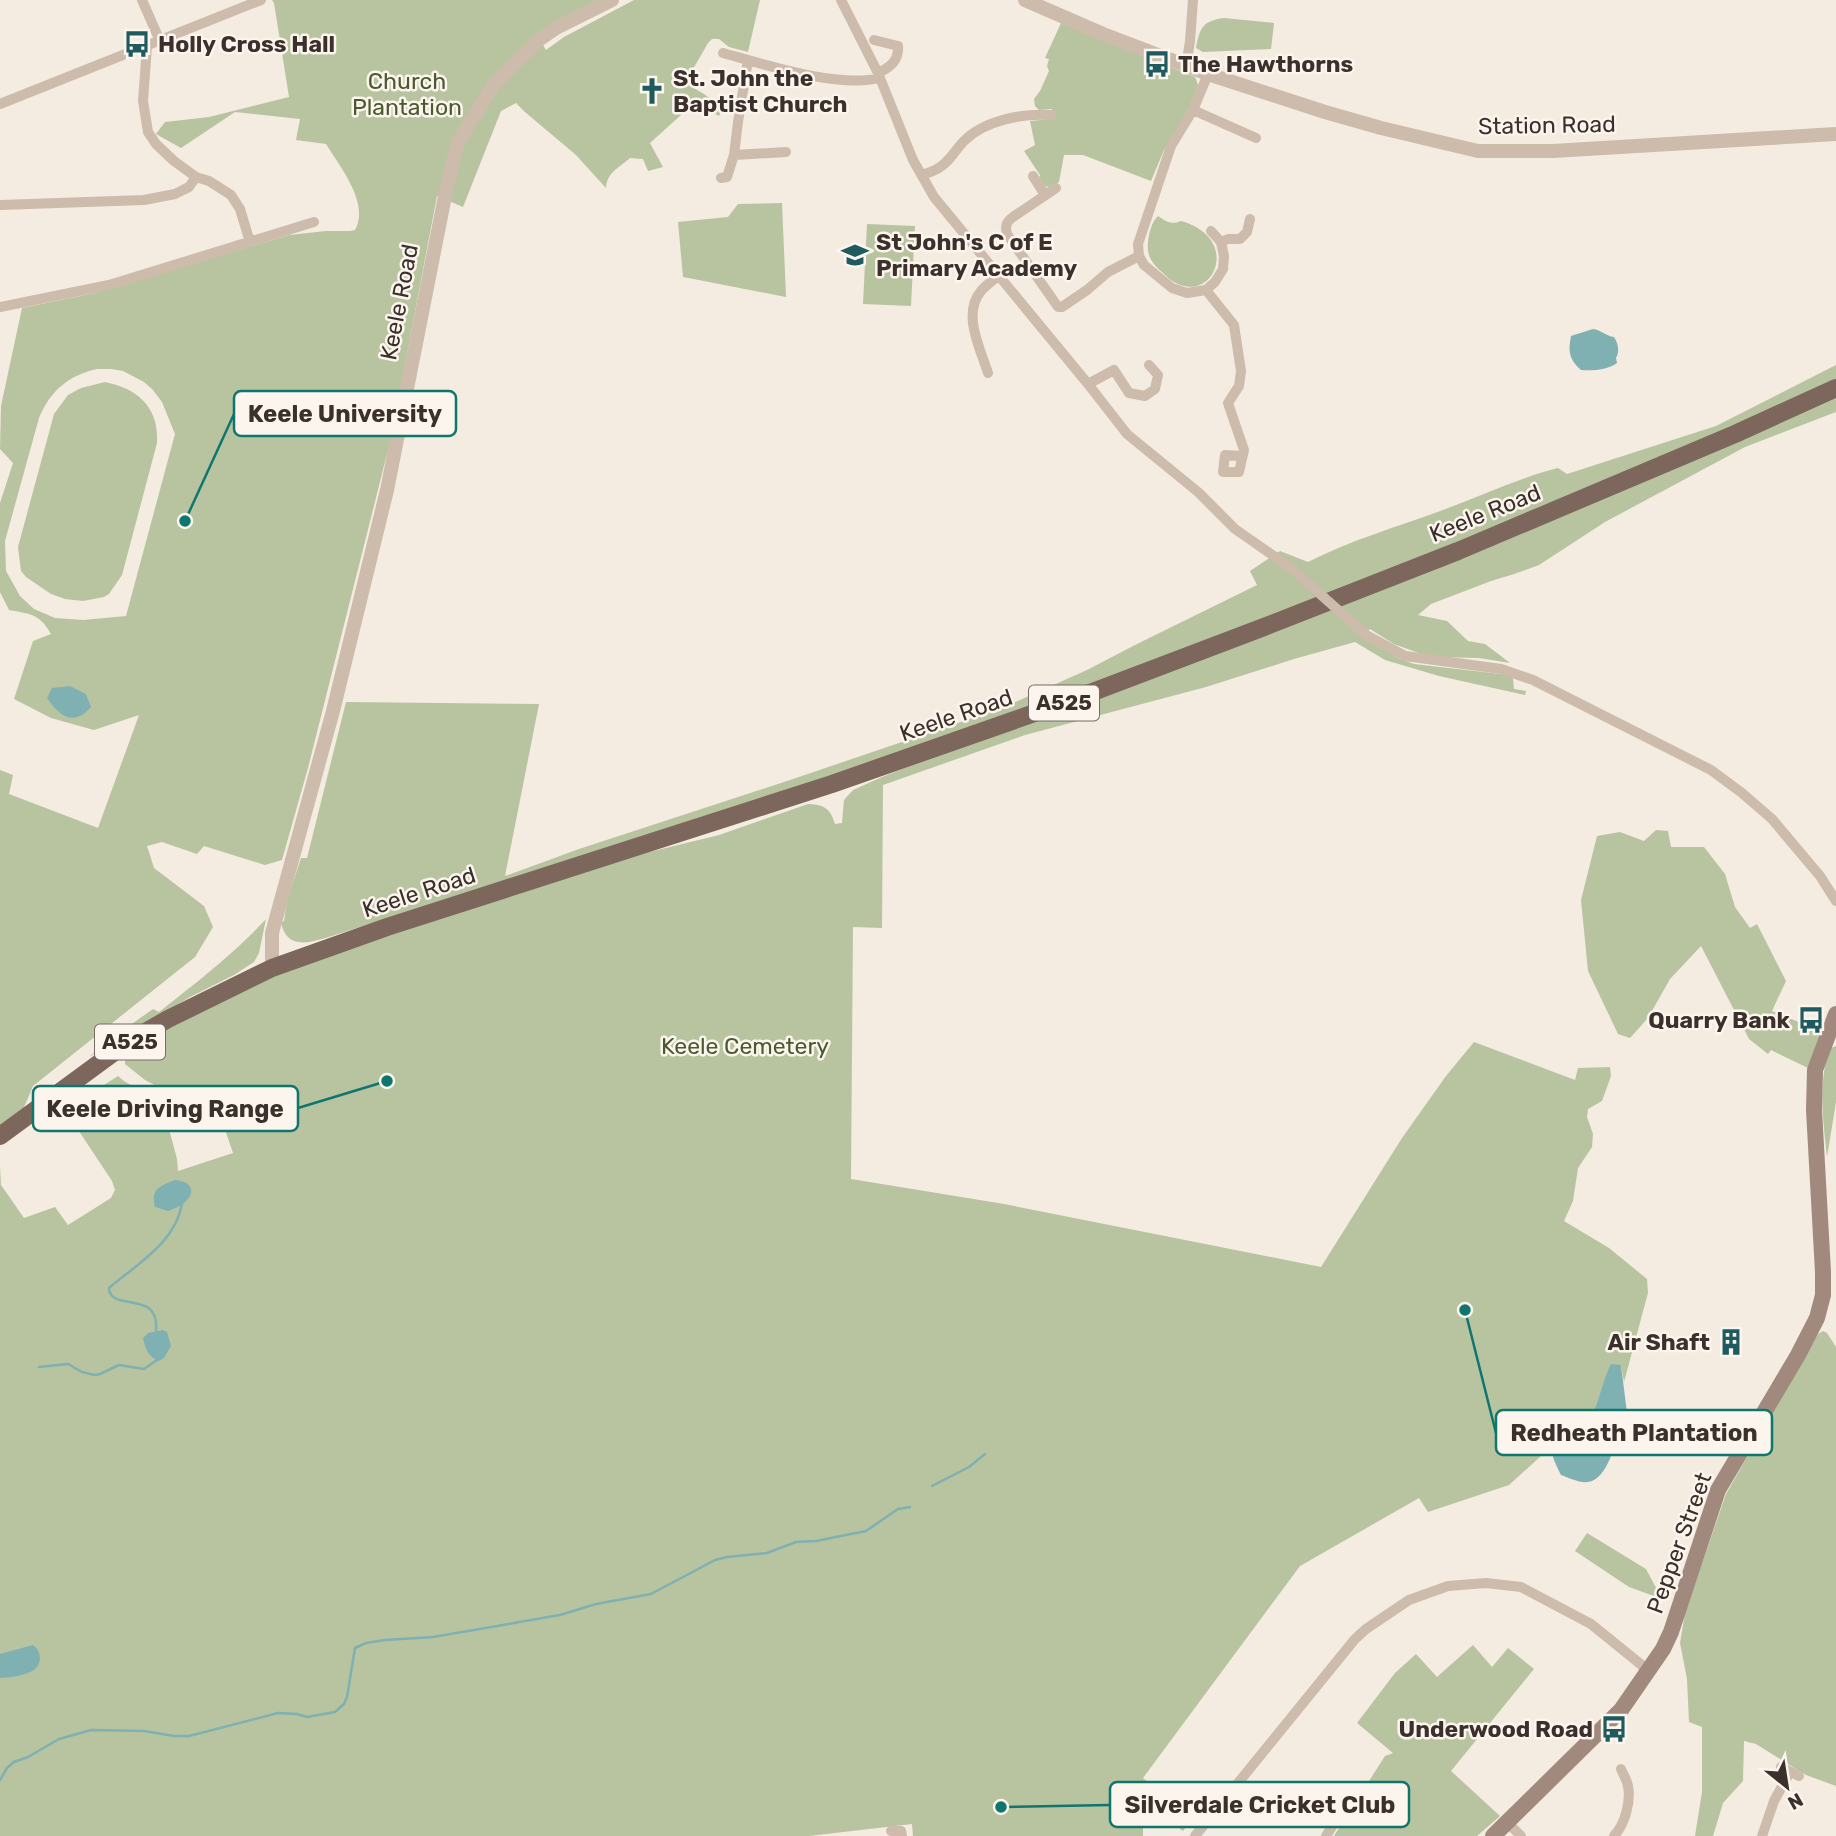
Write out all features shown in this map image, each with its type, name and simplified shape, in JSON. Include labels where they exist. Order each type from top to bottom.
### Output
[{"type":"main road","name":"Keele Road","points":[[0,1136],[128,1042],[167,1019],[272,968],[387,927],[857,776],[1069,701],[1458,551],[1735,434],[1836,388]]},
{"type":"main road","name":"Pepper Street","points":[[1493,1836],[1621,1710],[1663,1649],[1718,1490],[1817,1318],[1823,1295],[1823,1272],[1814,1110],[1815,1070],[1836,1014]]},
{"type":"street","points":[[142,0],[160,41]]},
{"type":"street","points":[[1,101],[147,47],[261,0]]},
{"type":"street","name":"Keele Road","points":[[272,968],[272,933],[333,711],[387,490],[444,200],[458,142],[495,83],[540,39],[612,0]]},
{"type":"street","points":[[841,0],[879,76],[913,159],[934,197],[1127,434],[1198,492],[1235,529],[1291,568],[1366,635],[1405,656],[1501,670],[1533,680],[1711,770],[1772,819],[1820,876],[1836,901]]},
{"type":"street","name":"Station Road","points":[[1025,0],[1103,34],[1208,74],[1370,125],[1478,151],[1553,151],[1836,134]]},
{"type":"street","points":[[1186,66],[1193,0]]},
{"type":"street","points":[[723,52],[836,80],[865,82],[879,76],[894,63],[904,45],[874,40]]},
{"type":"street","points":[[147,47],[143,101],[148,132],[165,153],[197,177],[231,195],[240,209],[250,242]]},
{"type":"street","points":[[721,178],[727,177],[730,172],[734,155],[742,73],[748,60]]},
{"type":"street","points":[[1208,74],[1193,110],[1171,146],[1138,244],[1139,256],[1144,265],[1172,288],[1187,293],[1206,290],[1223,269],[1221,242],[1211,231]]},
{"type":"street","points":[[1193,110],[1256,138]]},
{"type":"street","points":[[922,175],[939,169],[976,131],[1019,115],[1052,115]]},
{"type":"street","points":[[734,155],[786,152]]},
{"type":"street","points":[[1033,176],[1045,195]]},
{"type":"street","points":[[0,205],[144,200],[175,194],[189,187],[197,177]]},
{"type":"street","points":[[1056,188],[1013,217],[1005,228],[1058,307],[1087,290],[1119,265],[1139,256]]},
{"type":"street","points":[[1221,242],[1240,239],[1247,232],[1250,219]]},
{"type":"street","points":[[0,307],[109,285],[314,222]]},
{"type":"street","points":[[988,373],[972,324],[972,311],[979,293],[998,276]]},
{"type":"street","points":[[1206,290],[1234,325],[1241,371],[1239,386],[1228,403],[1244,450],[1242,456]]},
{"type":"street","points":[[1088,384],[1114,370],[1129,393],[1145,396],[1156,390],[1158,375],[1149,365]]},
{"type":"street","points":[[1195,1836],[1355,1639],[1409,1600],[1448,1586],[1486,1583],[1521,1587],[1591,1624],[1649,1671]]},
{"type":"street","points":[[1614,1836],[1627,1810],[1628,1785],[1621,1769]]},
{"type":"street","points":[[1762,1836],[1774,1801],[1790,1772]]},
{"type":"street","points":[[1326,1836],[1331,1818],[1342,1811]]},
{"type":"street","points":[[1507,1822],[1521,1836]]},
{"type":"green space","name":"Church Plantation","points":[[272,0],[612,0],[540,40],[546,50],[564,37],[634,0],[760,0],[748,52],[729,47],[719,39],[712,39],[708,43],[685,83],[723,108],[719,116],[705,108],[691,106],[650,143],[663,167],[648,171],[643,159],[630,158],[611,174],[606,188],[576,155],[516,103],[501,111],[463,207],[437,196],[391,438],[308,768],[282,860],[265,865],[204,846],[197,854],[162,842],[147,846],[154,868],[204,906],[213,927],[195,957],[33,1086],[22,1112],[0,1126],[0,770],[13,775],[9,794],[98,828],[139,715],[94,730],[51,718],[14,699],[33,641],[51,634],[43,622],[34,616],[9,610],[0,592],[0,503],[13,463],[0,449],[1,406],[22,308],[95,293],[289,235],[355,230],[359,208],[351,186],[326,144],[296,140],[300,119],[235,112],[181,148],[156,134],[165,122],[209,117],[289,97]],"holes":[[[97,369],[123,371],[153,390],[162,402],[175,434],[126,616],[83,620],[55,618],[34,609],[20,596],[6,571],[5,541],[44,408],[55,392],[69,380]]]},
{"type":"green space","points":[[1224,18],[1274,23],[1271,49],[1203,52],[1196,48],[1203,27],[1211,21]]},
{"type":"green space","points":[[1061,23],[1195,77],[1198,85],[1187,113],[1164,150],[1151,181],[1083,155],[1064,155],[1059,182],[1049,187],[1044,186],[1039,179],[1040,175],[1024,151],[1035,145],[1030,121],[1052,119],[1052,109],[1039,110],[1034,99],[1049,71],[1049,59],[1045,58]]},
{"type":"green space","points":[[782,203],[786,297],[683,277],[678,222],[728,217],[738,204]]},
{"type":"green space","points":[[1158,216],[1169,222],[1181,221],[1200,229],[1211,241],[1216,253],[1216,266],[1210,277],[1201,284],[1190,287],[1174,282],[1152,261],[1148,251],[1149,237]]},
{"type":"green space","points":[[867,224],[915,226],[911,306],[863,304]]},
{"type":"green space","points":[[1836,365],[1836,381],[1470,540],[947,739],[310,942],[295,941],[284,932],[281,922],[284,921],[287,901],[301,858],[307,858],[346,702],[539,704],[505,876],[1002,708],[1087,670],[1257,585],[1250,571],[1280,551],[1308,562],[1357,540],[1528,477],[1558,468],[1567,474],[1716,426]]},
{"type":"green space","points":[[105,382],[128,390],[144,402],[154,420],[157,443],[122,575],[104,597],[83,601],[65,599],[51,594],[26,577],[21,571],[18,547],[54,414],[68,395],[81,388]]},
{"type":"green space","name":"Keele Cemetery","points":[[1836,395],[1836,412],[1745,447],[1605,522],[1539,565],[1431,604],[1418,615],[1447,621],[1468,641],[1485,644],[1510,663],[1479,658],[1424,655],[1394,644],[1370,629],[1363,637],[1400,659],[1414,664],[1510,675],[1514,689],[1526,691],[1525,695],[1439,676],[1385,660],[1355,642],[1206,687],[1025,735],[883,785],[882,928],[853,927],[851,1179],[1004,1204],[1321,1267],[1402,1138],[1474,1042],[1575,1080],[1578,1068],[1610,1067],[1611,1076],[1602,1101],[1588,1109],[1587,1117],[1593,1134],[1592,1147],[1578,1168],[1573,1201],[1564,1221],[1609,1248],[1647,1279],[1648,1293],[1624,1382],[1621,1365],[1585,1427],[1571,1424],[1563,1430],[1541,1456],[1509,1485],[1428,1512],[1419,1498],[1300,1566],[1143,1778],[1193,1818],[1183,1831],[1146,1805],[1143,1807],[1143,1836],[913,1836],[912,1824],[809,1836],[0,1836],[0,1166],[1,1185],[24,1218],[55,1207],[68,1225],[111,1198],[115,1190],[112,1181],[65,1110],[118,1076],[162,1103],[178,1171],[233,1153],[218,1109],[204,1109],[203,1092],[172,1094],[145,1080],[125,1064],[125,1061],[164,1034],[161,1029],[293,966],[633,856],[719,835],[808,804],[826,808],[835,824],[842,823],[844,800],[853,790],[882,777]]},
{"type":"green space","points":[[1656,830],[1668,831],[1671,847],[1704,847],[1725,874],[1735,907],[1750,928],[1757,924],[1786,981],[1772,1011],[1823,1032],[1808,1068],[1771,1050],[1768,1054],[1749,1039],[1701,946],[1670,979],[1648,1018],[1630,1038],[1618,1034],[1588,971],[1581,900],[1597,836],[1620,832],[1644,841]]},
{"type":"green space","points":[[266,919],[259,953],[254,962],[89,1057],[153,1009],[159,1012],[228,956]]},
{"type":"green space","points":[[1836,1046],[1836,1102],[1827,1157],[1822,1103],[1823,1076],[1829,1049]]},
{"type":"green space","points":[[1823,1331],[1836,1347],[1836,1786],[1806,1775],[1756,1744],[1744,1741],[1743,1781],[1723,1803],[1713,1836],[1695,1836],[1702,1792],[1702,1727],[1689,1722],[1687,1679],[1680,1643],[1685,1613],[1726,1494],[1809,1348]]},
{"type":"green space","points":[[1587,1533],[1646,1569],[1662,1599],[1629,1587],[1575,1551]]},
{"type":"green space","points":[[1473,1645],[1492,1667],[1508,1648],[1534,1669],[1451,1771],[1500,1816],[1477,1836],[1334,1836],[1385,1756],[1393,1753],[1357,1723],[1395,1673],[1416,1654],[1437,1677]]},
{"type":"water","points":[[1593,329],[1614,337],[1618,347],[1617,363],[1600,370],[1581,370],[1570,355],[1571,336]]},
{"type":"water","points":[[70,686],[86,694],[91,707],[79,717],[67,717],[47,698],[52,688]]},
{"type":"water","points":[[175,1180],[185,1182],[190,1187],[191,1194],[188,1199],[168,1211],[155,1207],[155,1192]]},
{"type":"water","points":[[163,1330],[167,1332],[171,1346],[159,1361],[148,1352],[143,1338],[148,1333]]},
{"type":"water","points":[[1611,1364],[1621,1365],[1627,1413],[1617,1414],[1617,1432],[1612,1454],[1602,1473],[1588,1482],[1561,1475],[1552,1453],[1554,1442],[1571,1424],[1585,1427],[1594,1411]]},
{"type":"water","points":[[33,1645],[40,1657],[34,1670],[22,1675],[0,1678],[0,1654]]},
{"type":"waterway","points":[[156,1331],[155,1318],[150,1310],[143,1305],[117,1299],[111,1295],[109,1288],[163,1241],[172,1230],[182,1204]]},
{"type":"waterway","points":[[39,1367],[68,1364],[82,1372],[95,1375],[119,1365],[144,1369],[157,1360]]},
{"type":"waterway","points":[[932,1486],[969,1467],[985,1454]]},
{"type":"waterway","points":[[0,1780],[14,1762],[59,1739],[91,1730],[144,1731],[189,1736],[278,1713],[307,1717],[335,1712],[347,1697],[355,1648],[366,1643],[433,1637],[560,1615],[596,1604],[651,1594],[715,1560],[767,1553],[796,1542],[816,1541],[866,1531],[898,1509],[910,1507]]},
{"type":"place","name":"Holly Cross Hall","points":[[137,44]]},
{"type":"place","name":"The Hawthorns","points":[[1157,64]]},
{"type":"place","name":"St. John the Baptist Church","points":[[652,91]]},
{"type":"place","name":"St John's C of E Primary Academy","points":[[855,255]]},
{"type":"place","name":"Keele University","points":[[185,521]]},
{"type":"place","name":"Quarry Bank","points":[[1811,1020]]},
{"type":"place","name":"Keele Driving Range","points":[[387,1081]]},
{"type":"place","name":"Redheath Plantation","points":[[1465,1310]]},
{"type":"place","name":"Air Shaft","points":[[1731,1342]]},
{"type":"place","name":"Underwood Road","points":[[1614,1729]]},
{"type":"place","name":"Silverdale Cricket Club","points":[[1001,1807]]}]
